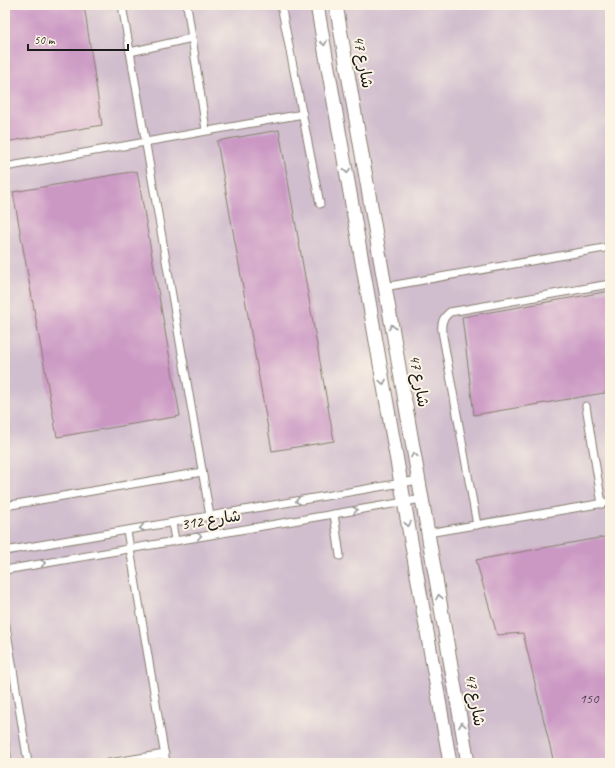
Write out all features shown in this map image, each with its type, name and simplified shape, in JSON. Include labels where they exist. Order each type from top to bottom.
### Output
[{"type":"street","points":[[318,5],[449,763]]},
{"type":"street","name":"شارع 47","points":[[336,5],[468,763]]},
{"type":"lane","points":[[122,5],[210,516]]},
{"type":"lane","points":[[187,5],[206,130]]},
{"type":"lane","points":[[281,5],[320,204]]},
{"type":"lane","points":[[130,52],[192,38]]},
{"type":"lane","points":[[5,167],[145,140],[303,114]]},
{"type":"lane","points":[[384,286],[610,247]]},
{"type":"lane","points":[[477,524],[442,331],[441,324],[444,317],[450,312],[610,284]]},
{"type":"lane","points":[[586,406],[602,504]]},
{"type":"lane","points":[[5,506],[202,472]]},
{"type":"lane","name":"شارع 312","points":[[5,551],[419,480]]},
{"type":"lane","name":"شارع 312","points":[[5,570],[422,499]]},
{"type":"lane","points":[[428,533],[610,502]]},
{"type":"lane","points":[[334,514],[340,556]]},
{"type":"lane","points":[[172,523],[175,540]]},
{"type":"lane","points":[[127,531],[166,763]]},
{"type":"lane","points":[[5,620],[28,763]]},
{"type":"lane","points":[[5,742],[8,763]]},
{"type":"lane","points":[[109,763],[165,754]]},
{"type":"shaded area","points":[[5,5],[610,5],[610,763],[5,763]]},
{"type":"building","points":[[5,5],[84,5],[102,125],[5,142]]},
{"type":"building","points":[[279,130],[334,441],[272,451],[217,141]]},
{"type":"building","points":[[137,171],[180,416],[57,437],[13,192]]},
{"type":"building","points":[[610,291],[610,392],[474,415],[462,317]]},
{"type":"building","points":[[610,536],[610,763],[554,763],[523,633],[497,635],[476,560]]}]
